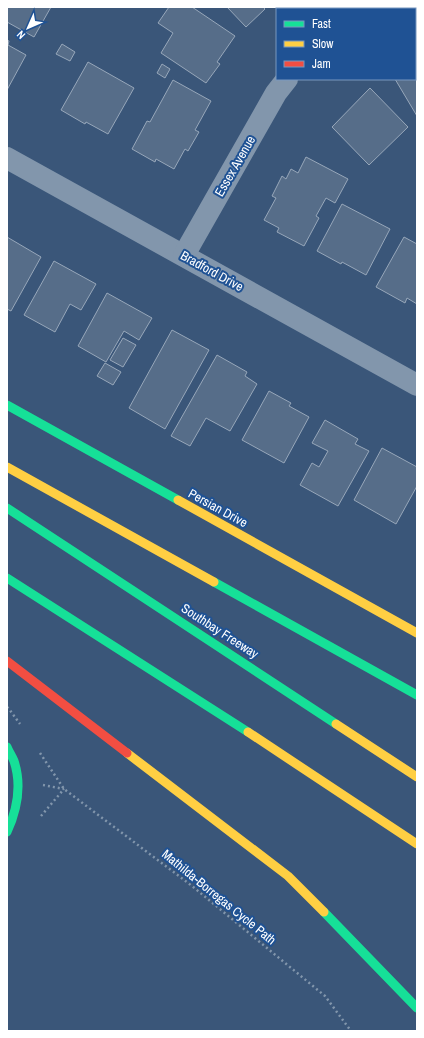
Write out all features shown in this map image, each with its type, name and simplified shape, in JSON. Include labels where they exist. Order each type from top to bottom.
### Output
[{"type":"main road","name":"Persian Drive","points":[[7,405],[417,633]]},
{"type":"main road","points":[[7,467],[417,695]]},
{"type":"main road","name":"Southbay Freeway","points":[[7,508],[124,583],[417,777]]},
{"type":"main road","points":[[7,578],[234,723],[417,844]]},
{"type":"main road","points":[[7,661],[288,876],[417,1008]]},
{"type":"main road","points":[[7,747],[14,760],[18,781],[18,792],[13,820],[7,832]]},
{"type":"street","name":"Essex Avenue","points":[[184,255],[276,93],[286,80]]},
{"type":"street","name":"Bradford Drive","points":[[7,158],[417,385]]},
{"type":"path","name":"Mathilda-Borregas Cycle Path","points":[[37,784],[64,789],[192,886],[325,996],[351,1031]]},
{"type":"building","points":[[7,7],[51,7],[34,37],[7,22]]},
{"type":"building","points":[[169,7],[192,7],[235,36],[217,62],[220,64],[206,83],[161,53],[173,33],[158,23]]},
{"type":"building","points":[[227,7],[263,7],[265,9],[246,27]]},
{"type":"building","points":[[7,40],[9,41],[8,45],[26,55],[7,90]]},
{"type":"building","points":[[62,44],[75,52],[70,61],[56,54]]},
{"type":"building","points":[[417,59],[417,116],[396,80],[416,80]]},
{"type":"building","points":[[88,62],[134,88],[108,134],[86,122],[85,124],[61,110]]},
{"type":"building","points":[[162,64],[170,69],[165,78],[157,73]]},
{"type":"building","points":[[173,80],[211,101],[195,130],[199,132],[188,151],[185,149],[174,169],[156,159],[155,162],[132,149],[147,121],[150,122]]},
{"type":"building","points":[[370,88],[408,127],[369,165],[332,127]]},
{"type":"building","points":[[306,157],[348,179],[335,203],[326,198],[316,216],[319,218],[304,246],[277,232],[279,228],[264,220],[276,198],[272,196],[282,176],[286,179],[291,169],[298,173]]},
{"type":"building","points":[[342,204],[390,229],[366,275],[317,251]]},
{"type":"building","points":[[7,237],[41,257],[11,311],[7,309]]},
{"type":"building","points":[[404,237],[417,244],[417,304],[407,298],[405,303],[376,287]]},
{"type":"building","points":[[54,261],[96,284],[81,310],[70,304],[55,332],[24,315]]},
{"type":"building","points":[[107,293],[152,318],[139,340],[124,331],[106,362],[78,346]]},
{"type":"building","points":[[172,330],[209,350],[165,429],[129,408]]},
{"type":"building","points":[[123,338],[136,345],[123,367],[110,360]]},
{"type":"building","points":[[217,355],[247,372],[245,376],[257,384],[230,431],[206,418],[190,446],[171,436]]},
{"type":"building","points":[[105,363],[121,372],[113,385],[97,376]]},
{"type":"building","points":[[269,391],[291,403],[289,406],[309,417],[284,463],[242,440]]},
{"type":"building","points":[[325,420],[358,439],[355,444],[369,451],[338,506],[300,485],[312,463],[319,467],[328,451],[312,443]]},
{"type":"building","points":[[382,448],[417,467],[417,486],[396,524],[354,500]]},
{"type":"traffic: fast","points":[[7,405],[178,500]]},
{"type":"traffic: fast","points":[[7,508],[336,724]]},
{"type":"traffic: fast","points":[[7,578],[248,732]]},
{"type":"traffic: fast","points":[[214,582],[417,695]]},
{"type":"traffic: fast","points":[[7,747],[14,761],[18,779],[16,806],[7,832]]},
{"type":"traffic: fast","points":[[324,912],[417,1008]]},
{"type":"traffic: slow","points":[[7,467],[214,582]]},
{"type":"traffic: slow","points":[[178,500],[417,633]]},
{"type":"traffic: slow","points":[[336,724],[417,777]]},
{"type":"traffic: slow","points":[[248,732],[417,844]]},
{"type":"traffic: slow","points":[[127,753],[288,876],[324,912]]},
{"type":"traffic: jam","points":[[7,661],[127,753]]}]
